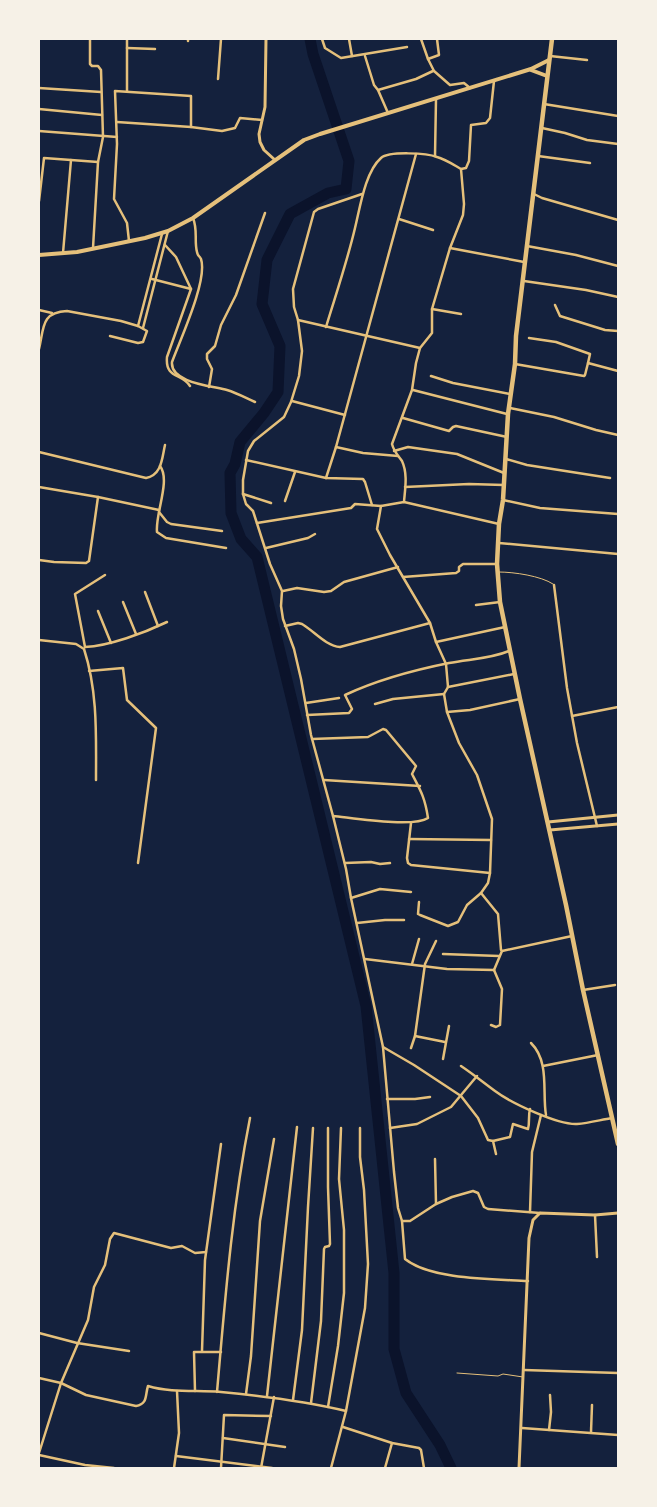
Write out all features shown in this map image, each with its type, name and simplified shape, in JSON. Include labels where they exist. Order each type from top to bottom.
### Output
[{"type":"highway","points":[[552,39],[516,336],[497,564],[504,627],[618,1141]]},
{"type":"main road","points":[[39,254],[63,253],[162,234],[193,218],[304,140],[531,70],[549,58]]},
{"type":"main road","points":[[531,70],[547,76]]},
{"type":"street","points":[[90,39],[89,62],[91,65],[98,66],[101,70],[103,137],[98,162],[93,248]]},
{"type":"street","points":[[127,39],[127,92]]},
{"type":"street","points":[[218,79],[221,39]]},
{"type":"street","points":[[266,39],[265,107],[259,134],[264,150],[275,160]]},
{"type":"street","points":[[322,39],[324,46],[338,57],[344,59],[407,47]]},
{"type":"street","points":[[349,39],[352,56]]},
{"type":"street","points":[[421,39],[434,71],[450,85],[464,83],[470,88]]},
{"type":"street","points":[[428,59],[439,55],[437,39]]},
{"type":"street","points":[[126,48],[155,49]]},
{"type":"street","points":[[365,56],[374,85],[388,113]]},
{"type":"street","points":[[549,58],[587,60]]},
{"type":"street","points":[[378,90],[416,79],[434,71]]},
{"type":"street","points":[[326,327],[355,228],[362,194],[379,160],[385,155],[416,154],[435,156],[461,169],[466,168],[469,161],[470,125],[486,123],[490,118],[494,81]]},
{"type":"street","points":[[39,88],[101,92]]},
{"type":"street","points":[[129,241],[127,223],[114,199],[117,137],[115,91],[191,96],[191,127]]},
{"type":"street","points":[[435,156],[436,99]]},
{"type":"street","points":[[544,104],[618,116]]},
{"type":"street","points":[[39,109],[102,115]]},
{"type":"street","points":[[117,122],[222,131],[235,128],[240,118],[262,120]]},
{"type":"street","points":[[541,128],[586,140],[618,144]]},
{"type":"street","points":[[39,131],[117,137]]},
{"type":"street","points":[[326,478],[400,219],[416,154]]},
{"type":"street","points":[[538,156],[590,163]]},
{"type":"street","points":[[39,201],[43,159],[98,162]]},
{"type":"street","points":[[63,253],[71,160]]},
{"type":"street","points":[[404,502],[406,472],[392,444],[412,390],[420,348],[432,333],[432,308],[450,248],[464,210],[461,169]]},
{"type":"street","points":[[362,194],[314,212],[293,289],[294,307],[298,320],[302,351],[299,376],[292,401],[284,417],[254,441],[248,451],[243,494],[246,504],[253,511],[270,564],[282,591],[281,606],[285,626],[294,649],[312,740],[333,816],[365,959],[383,1047],[396,1190],[402,1221],[405,1260],[435,1272],[454,1276],[528,1281]]},
{"type":"street","points":[[533,194],[618,220]]},
{"type":"street","points":[[209,387],[212,369],[207,359],[207,354],[216,346],[221,325],[236,295],[265,213]]},
{"type":"street","points":[[193,218],[197,232],[197,253],[202,260],[201,278],[196,298],[172,366],[178,375],[209,387],[228,390],[255,402]]},
{"type":"street","points":[[400,219],[433,230]]},
{"type":"street","points":[[143,328],[168,231]]},
{"type":"street","points":[[138,326],[152,279],[162,234]]},
{"type":"street","points":[[165,245],[176,257],[191,289],[166,360],[170,372],[188,382],[190,386]]},
{"type":"street","points":[[527,246],[576,255],[618,266]]},
{"type":"street","points":[[450,248],[524,262]]},
{"type":"street","points":[[152,279],[191,289]]},
{"type":"street","points":[[523,281],[586,290],[618,297]]},
{"type":"street","points":[[555,305],[560,316],[605,330],[618,331]]},
{"type":"street","points":[[432,308],[461,314]]},
{"type":"street","points":[[39,310],[52,313],[67,311],[138,326],[147,331],[141,343],[110,336]]},
{"type":"street","points":[[39,349],[46,320],[52,313]]},
{"type":"street","points":[[298,320],[420,348]]},
{"type":"street","points":[[515,364],[586,375],[590,354],[556,342],[529,338]]},
{"type":"street","points":[[588,364],[618,371]]},
{"type":"street","points":[[431,376],[453,383],[511,394]]},
{"type":"street","points":[[412,390],[508,414]]},
{"type":"street","points":[[292,401],[345,415]]},
{"type":"street","points":[[510,408],[554,417],[618,435]]},
{"type":"street","points":[[403,418],[449,431],[456,426],[507,437]]},
{"type":"street","points":[[39,452],[146,478],[153,477],[157,472],[165,445]]},
{"type":"street","points":[[336,447],[363,453],[398,456]]},
{"type":"street","points":[[394,451],[408,447],[457,454],[504,472]]},
{"type":"street","points":[[506,458],[526,465],[610,478]]},
{"type":"street","points":[[246,460],[326,478],[363,479],[372,505]]},
{"type":"street","points":[[160,466],[164,476],[156,527],[159,535],[166,538],[226,548]]},
{"type":"street","points":[[285,501],[295,472]]},
{"type":"street","points":[[405,487],[469,484],[504,485]]},
{"type":"street","points":[[39,487],[98,497],[159,511],[167,522],[171,524],[222,531]]},
{"type":"street","points":[[243,494],[271,504]]},
{"type":"street","points":[[39,560],[86,563],[89,561],[98,497]]},
{"type":"street","points":[[503,500],[540,508],[618,514]]},
{"type":"street","points":[[257,523],[351,508],[355,504],[381,506],[404,502],[500,524]]},
{"type":"street","points":[[381,506],[377,529],[430,624],[446,664],[448,687],[444,694],[447,712],[459,743],[477,775],[492,814],[490,873],[485,889],[467,905],[458,922],[450,926],[419,915],[419,902]]},
{"type":"street","points":[[265,548],[308,538],[315,534]]},
{"type":"street","points":[[499,543],[618,554]]},
{"type":"street","points":[[403,577],[456,573],[463,564],[497,564]]},
{"type":"street","points":[[282,591],[297,588],[324,592],[330,591],[344,582],[398,567]]},
{"type":"street","points":[[96,780],[96,723],[93,693],[75,594],[105,575]]},
{"type":"street","points":[[554,585],[572,716],[596,826]]},
{"type":"street","points":[[145,592],[158,626]]},
{"type":"street","points":[[123,602],[136,634]]},
{"type":"street","points":[[476,605],[500,602]]},
{"type":"street","points":[[98,611],[111,643]]},
{"type":"street","points":[[39,640],[76,644],[84,648],[111,643],[167,622]]},
{"type":"street","points":[[285,626],[302,624],[328,642],[340,647],[430,624]]},
{"type":"street","points":[[436,642],[504,627]]},
{"type":"street","points":[[307,715],[351,712],[352,709],[345,694],[383,680],[446,664],[488,657],[510,651]]},
{"type":"street","points":[[89,671],[123,668],[127,700],[156,728],[138,863]]},
{"type":"street","points":[[448,687],[515,674]]},
{"type":"street","points":[[375,704],[393,699],[444,694]]},
{"type":"street","points":[[305,703],[339,698]]},
{"type":"street","points":[[447,712],[470,710],[520,699]]},
{"type":"street","points":[[572,716],[618,707]]},
{"type":"street","points":[[312,740],[368,738],[383,729],[386,730],[416,766],[412,774],[424,794],[428,818],[411,823],[333,816]]},
{"type":"street","points":[[323,780],[420,786]]},
{"type":"street","points":[[548,822],[618,815]]},
{"type":"street","points":[[411,823],[407,861],[411,865],[490,873]]},
{"type":"street","points":[[550,830],[618,824]]},
{"type":"street","points":[[409,839],[491,840]]},
{"type":"street","points":[[344,863],[390,863]]},
{"type":"street","points":[[351,898],[380,889],[411,892]]},
{"type":"street","points":[[481,894],[498,914],[502,951],[494,970],[502,989],[500,1025],[496,1027],[491,1025]]},
{"type":"street","points":[[356,923],[404,920]]},
{"type":"street","points":[[502,951],[572,936]]},
{"type":"street","points":[[412,964],[419,939]]},
{"type":"street","points":[[411,1048],[415,1036],[426,959],[436,940]]},
{"type":"street","points":[[444,954],[499,956]]},
{"type":"street","points":[[365,959],[425,967],[494,970]]},
{"type":"street","points":[[583,990],[593,990],[615,985]]},
{"type":"street","points":[[443,1059],[449,1026]]},
{"type":"street","points":[[415,1036],[446,1042]]},
{"type":"street","points":[[531,1043],[539,1051],[543,1066],[546,1116]]},
{"type":"street","points":[[383,1047],[461,1096],[478,1118],[488,1140],[493,1141],[510,1137],[513,1124],[528,1129],[530,1109]]},
{"type":"street","points":[[543,1066],[598,1055]]},
{"type":"street","points":[[461,1066],[477,1076],[496,1092],[541,1114],[563,1122],[577,1124],[612,1118]]},
{"type":"street","points":[[390,1128],[417,1124],[451,1107],[477,1076]]},
{"type":"street","points":[[387,1099],[414,1100],[430,1097]]},
{"type":"street","points":[[530,1212],[532,1152],[541,1114]]},
{"type":"street","points":[[217,1392],[235,1206],[250,1118]]},
{"type":"street","points":[[267,1396],[297,1128]]},
{"type":"street","points":[[293,1400],[302,1330],[314,1128]]},
{"type":"street","points":[[312,1403],[321,1321],[324,1249],[330,1244],[328,1128]]},
{"type":"street","points":[[328,1407],[344,1293],[344,1230],[339,1179],[341,1128]]},
{"type":"street","points":[[331,1468],[346,1411],[365,1308],[368,1264],[364,1190],[360,1157],[360,1128]]},
{"type":"street","points":[[246,1394],[251,1356],[260,1221],[274,1139]]},
{"type":"street","points":[[493,1141],[496,1154]]},
{"type":"street","points":[[202,1351],[202,1307],[206,1252],[221,1144]]},
{"type":"street","points":[[435,1159],[436,1204]]},
{"type":"street","points":[[402,1221],[410,1221],[436,1204],[473,1191],[478,1193],[484,1207],[488,1209],[540,1214],[595,1215],[618,1213]]},
{"type":"street","points":[[519,1468],[531,1227],[535,1217],[540,1214]]},
{"type":"street","points":[[595,1215],[597,1257]]},
{"type":"street","points":[[114,1468],[85,1465],[39,1454],[61,1383],[88,1320],[94,1287],[105,1265],[110,1239],[114,1233],[171,1248],[182,1246],[195,1253],[206,1252]]},
{"type":"street","points":[[39,1333],[77,1343],[129,1351]]},
{"type":"street","points":[[195,1391],[194,1352],[221,1352]]},
{"type":"street","points":[[524,1370],[618,1373]]},
{"type":"street","points":[[39,1378],[61,1383],[82,1394],[136,1406],[145,1401],[148,1386],[177,1390],[267,1396],[312,1403],[346,1411]]},
{"type":"street","points":[[174,1468],[179,1433],[177,1390]]},
{"type":"street","points":[[549,1430],[550,1394]]},
{"type":"street","points":[[261,1467],[274,1397]]},
{"type":"street","points":[[591,1432],[592,1405]]},
{"type":"street","points":[[221,1468],[223,1418],[225,1414],[271,1416]]},
{"type":"street","points":[[342,1427],[392,1443],[420,1449],[424,1468]]},
{"type":"street","points":[[522,1428],[618,1435]]},
{"type":"street","points":[[223,1438],[285,1447]]},
{"type":"street","points":[[385,1468],[392,1443]]},
{"type":"street","points":[[176,1456],[272,1468]]},
{"type":"lane","points":[[499,572],[524,574],[546,580],[554,585]]},
{"type":"lane","points":[[457,1373],[498,1376],[503,1374],[523,1377]]},
{"type":"waterway","points":[[310,39],[313,54],[349,161],[346,189],[328,193],[290,214],[267,260],[262,304],[280,346],[278,392],[264,413],[240,442],[235,464],[230,473],[231,513],[241,539],[257,557],[366,1006],[394,1273],[394,1349],[406,1393],[440,1445],[451,1468]]}]
